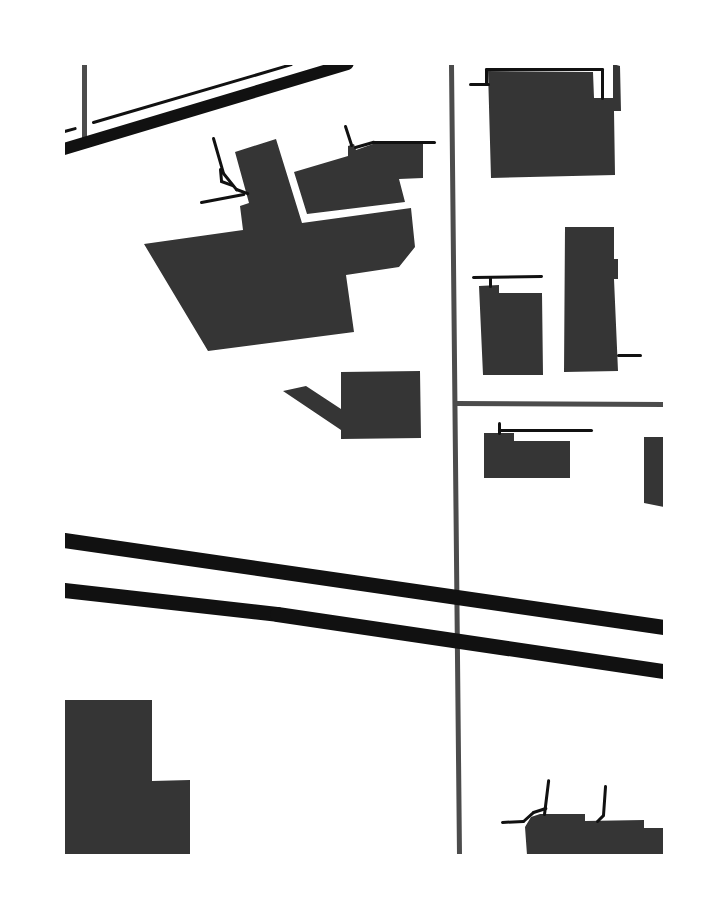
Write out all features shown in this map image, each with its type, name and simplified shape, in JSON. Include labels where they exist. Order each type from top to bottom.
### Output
[{"type":"highway","points":[[64,531],[91,542]]},
{"type":"highway","points":[[64,540],[91,542],[663,626]]},
{"type":"highway","points":[[64,590],[277,614],[664,671]]},
{"type":"main road","points":[[64,149],[348,64]]},
{"type":"street","points":[[84,64],[84,143]]},
{"type":"street","points":[[451,64],[460,855]]},
{"type":"street","points":[[454,403],[664,404]]},
{"type":"path","points":[[64,131],[292,64]]},
{"type":"path","points":[[522,64],[524,69]]},
{"type":"path","points":[[470,84],[487,84],[486,69],[602,69],[602,98]]},
{"type":"path","points":[[345,126],[351,145]]},
{"type":"path","points":[[201,202],[246,193],[221,181],[213,138]]},
{"type":"path","points":[[355,147],[373,142],[434,142]]},
{"type":"path","points":[[220,168],[232,185]]},
{"type":"path","points":[[473,278],[542,276]]},
{"type":"path","points":[[490,277],[490,286]]},
{"type":"path","points":[[618,355],[640,355]]},
{"type":"path","points":[[499,423],[499,432],[591,430]]},
{"type":"path","points":[[544,814],[548,780]]},
{"type":"path","points":[[597,821],[603,815],[606,786]]},
{"type":"path","points":[[502,822],[524,821],[533,812],[545,808]]},
{"type":"building","points":[[613,64],[620,66],[621,111],[614,111],[615,175],[491,178],[488,71],[593,72],[594,98],[613,98]]},
{"type":"building","points":[[276,139],[302,223],[411,208],[415,247],[399,267],[346,275],[354,332],[208,351],[144,244],[243,230],[240,206],[249,203],[235,152]]},
{"type":"building","points":[[354,144],[356,150],[373,144],[423,144],[423,178],[399,179],[405,202],[307,214],[294,172],[348,156],[348,146]]},
{"type":"building","points":[[565,227],[614,227],[614,259],[618,259],[618,279],[614,279],[618,371],[564,372]]},
{"type":"building","points":[[499,285],[499,293],[542,293],[543,375],[483,375],[479,286]]},
{"type":"building","points":[[420,371],[421,438],[341,439],[341,430],[283,391],[306,386],[341,409],[341,372]]},
{"type":"building","points":[[484,433],[514,433],[514,441],[570,441],[570,478],[484,478]]},
{"type":"building","points":[[644,437],[664,437],[664,507],[644,503]]},
{"type":"building","points":[[64,700],[152,700],[152,781],[190,780],[190,855],[64,855]]},
{"type":"building","points":[[540,814],[585,814],[585,821],[644,820],[644,828],[664,828],[664,855],[527,855],[525,827],[531,817]]}]
